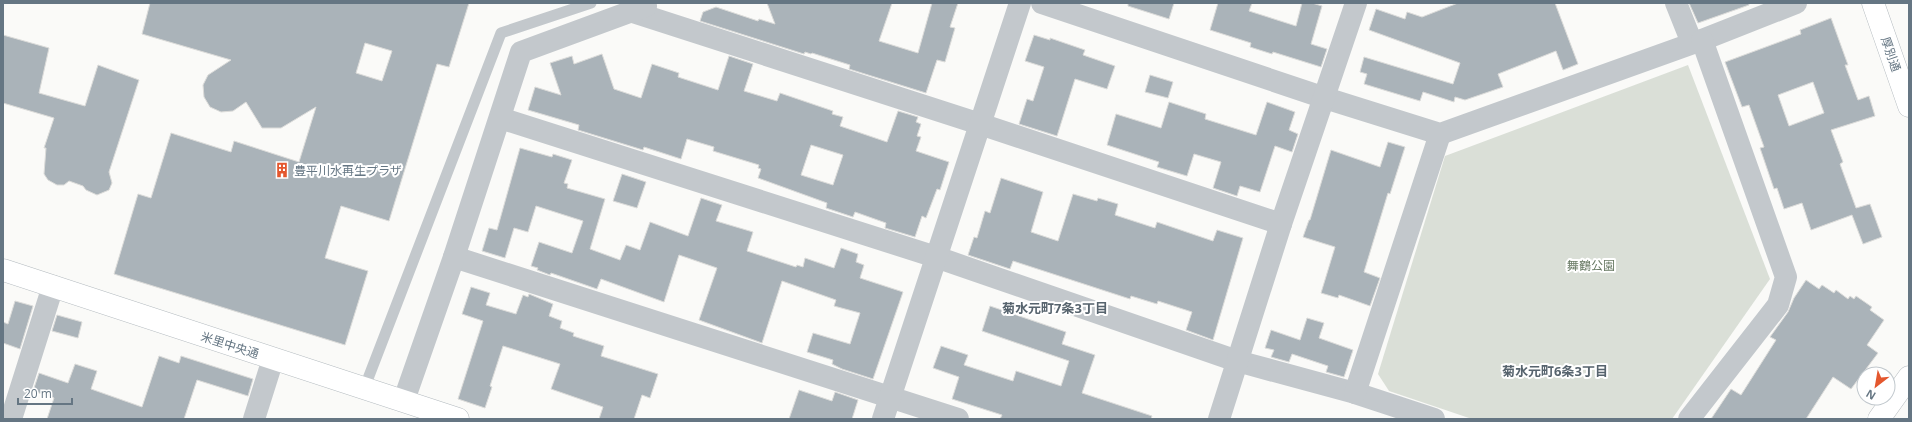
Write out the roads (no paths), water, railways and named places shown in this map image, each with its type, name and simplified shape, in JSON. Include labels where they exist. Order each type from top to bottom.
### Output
[{"type":"street","points":[[404,400],[454,257],[521,52],[655,3]]},
{"type":"street","points":[[883,419],[1020,3]]},
{"type":"street","points":[[1042,3],[1325,98],[1440,134],[1697,41],[1796,3]]},
{"type":"street","points":[[1219,419],[1281,224],[1356,3]]},
{"type":"street","points":[[1676,3],[1697,41],[1786,277],[1778,305],[1689,419]]},
{"type":"street","name":"厚別通","points":[[1873,3],[1909,106]]},
{"type":"street","points":[[633,12],[980,124],[1281,224]]},
{"type":"street","points":[[500,118],[936,257],[1237,361],[1355,393],[1434,419]]},
{"type":"street","points":[[1355,393],[1440,134]]},
{"type":"street","points":[[454,257],[958,419]]},
{"type":"street","name":"米里中央通","points":[[3,270],[364,389],[404,400],[458,419]]},
{"type":"street","points":[[11,419],[53,286]]},
{"type":"street","points":[[254,419],[273,359]]},
{"type":"street","points":[[1879,419],[1909,377]]},
{"type":"lane","points":[[364,389],[501,33],[591,3]]},
{"type":"place","name":"豊平川水再生プラザ","points":[[282,170]]},
{"type":"district","name":"菊水元町7条3丁目","points":[[1055,308]]},
{"type":"district","name":"菊水元町6条3丁目","points":[[1555,371]]},
{"type":"park label","name":"舞鶴公園","points":[[1591,265]]}]
